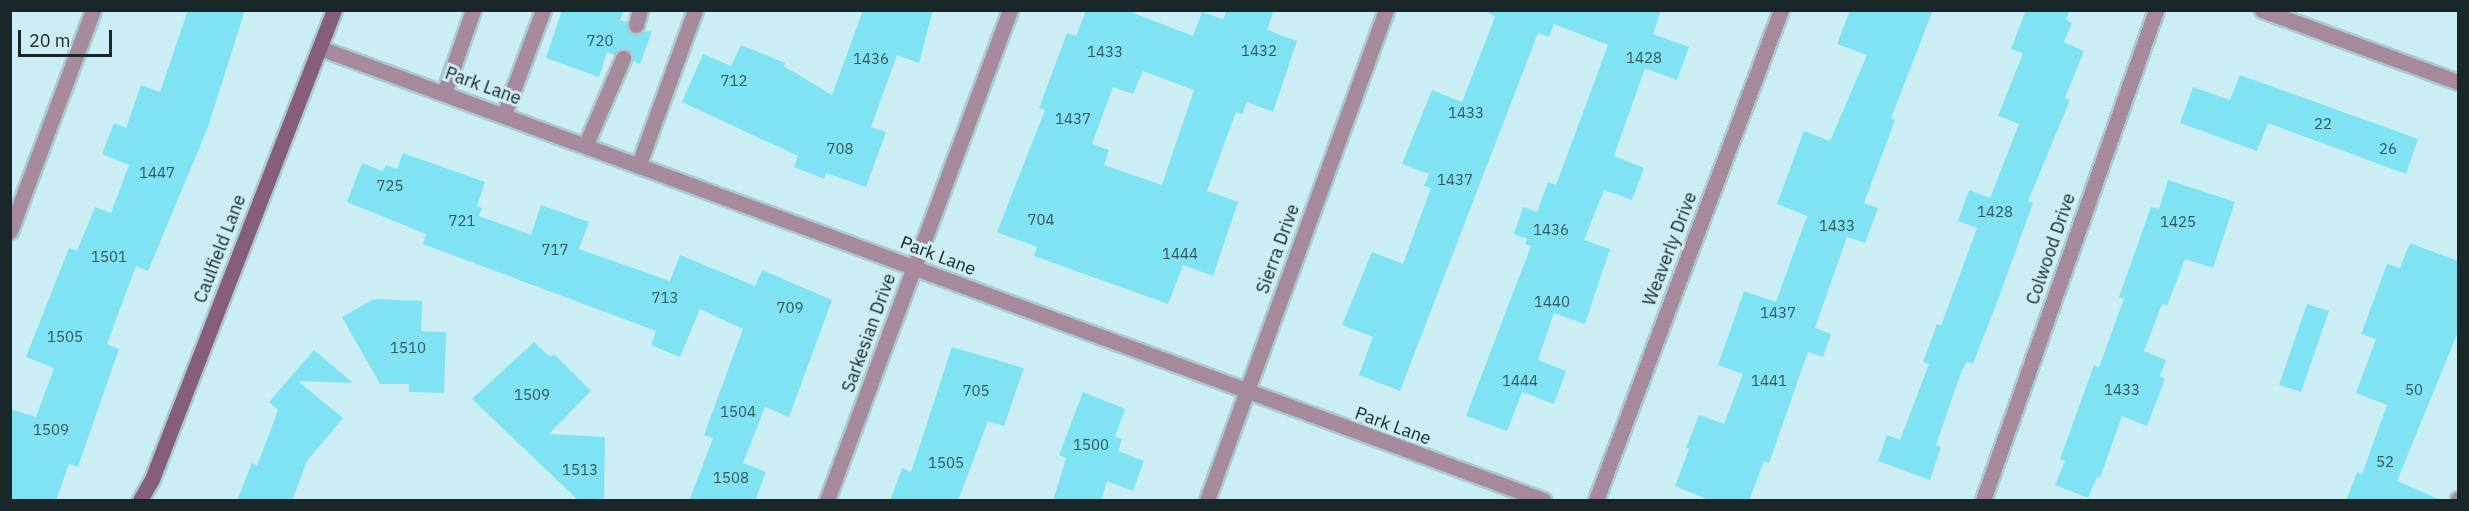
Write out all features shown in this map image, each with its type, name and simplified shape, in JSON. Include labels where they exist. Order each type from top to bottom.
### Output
[{"type":"main road","name":"Caulfield Lane","points":[[140,501],[152,479],[334,10]]},
{"type":"street","points":[[10,231],[93,10]]},
{"type":"street","points":[[444,93],[472,10]]},
{"type":"street","points":[[504,114],[543,10]]},
{"type":"street","points":[[639,164],[695,10]]},
{"type":"street","name":"Sarkesian Drive","points":[[827,501],[1011,10]]},
{"type":"street","name":"Sierra Drive","points":[[1207,501],[1386,10]]},
{"type":"street","name":"Weaverly Drive","points":[[1596,501],[1781,10]]},
{"type":"street","name":"Colwood Drive","points":[[1983,501],[2156,10]]},
{"type":"street","points":[[2262,10],[2458,82]]},
{"type":"street","name":"Park Lane","points":[[320,48],[586,144],[1246,393],[1543,501]]},
{"type":"street","points":[[586,144],[623,58]]},
{"type":"building","points":[[188,10],[245,10],[208,127],[148,271],[136,266],[107,344],[119,349],[78,467],[69,464],[56,501],[10,501],[10,409],[36,417],[54,368],[26,357],[69,248],[77,251],[95,207],[111,213],[129,165],[102,154],[114,123],[126,128],[141,85],[160,92]]},
{"type":"building","points":[[562,10],[624,10],[620,20],[627,22],[630,32],[652,31],[640,64],[632,61],[626,49],[614,55],[607,52],[599,77],[546,58]]},
{"type":"building","points":[[863,10],[933,10],[919,63],[897,55],[871,127],[886,132],[866,187],[826,173],[824,179],[794,167],[798,156],[682,102],[703,54],[731,66],[741,45],[785,63],[784,66],[832,95]]},
{"type":"building","points":[[1086,10],[1126,10],[1193,36],[1202,12],[1223,19],[1227,10],[1274,10],[1267,30],[1297,41],[1273,112],[1247,102],[1242,114],[1236,112],[1207,191],[1238,202],[1213,276],[1183,265],[1168,304],[1034,256],[1037,247],[997,232],[1045,110],[1039,108],[1067,33],[1076,36]],"holes":[[[1143,71],[1194,90],[1162,185],[1104,165],[1109,150],[1092,144],[1113,87],[1133,94]]]},
{"type":"building","points":[[1485,10],[1661,10],[1653,34],[1689,47],[1677,80],[1645,68],[1614,156],[1644,168],[1632,200],[1604,190],[1584,240],[1610,249],[1585,324],[1554,313],[1538,360],[1566,371],[1554,404],[1522,392],[1507,431],[1466,416],[1531,246],[1525,244],[1527,239],[1514,234],[1523,207],[1537,212],[1548,182],[1556,185],[1608,45],[1554,24],[1549,37],[1538,33],[1400,391],[1359,375],[1373,337],[1342,325],[1372,252],[1403,264],[1431,188],[1424,186],[1429,174],[1402,164],[1432,90],[1462,102],[1495,17]]},
{"type":"building","points":[[1850,10],[1933,10],[1891,118],[1895,120],[1864,203],[1878,208],[1865,243],[1847,237],[1815,328],[1831,334],[1823,357],[1808,352],[1769,463],[1764,461],[1749,501],[1711,501],[1675,486],[1699,415],[1724,424],[1743,374],[1718,365],[1744,291],[1776,302],[1807,216],[1777,204],[1804,131],[1830,141],[1867,55],[1837,44]]},
{"type":"building","points":[[2026,10],[2070,10],[2066,20],[2072,23],[2064,42],[2084,51],[2065,98],[2070,100],[2028,201],[2033,203],[1999,297],[1973,364],[1967,362],[1962,370],[1936,445],[1941,447],[1930,480],[1878,461],[1887,435],[1900,440],[1929,364],[1923,362],[1937,324],[1941,326],[1977,228],[1958,221],[1969,190],[1990,198],[2019,124],[1998,116],[2023,53],[2011,49]]},
{"type":"building","points":[[2240,75],[2418,139],[2406,174],[2268,123],[2257,151],[2180,123],[2193,87],[2230,100]]},
{"type":"building","points":[[403,153],[485,182],[477,206],[482,208],[479,216],[531,235],[541,205],[589,222],[579,249],[670,281],[680,255],[755,286],[762,270],[832,300],[789,417],[765,407],[743,463],[766,472],[755,501],[689,501],[713,438],[704,435],[743,329],[700,309],[680,357],[651,345],[656,331],[423,244],[426,234],[347,202],[362,163],[383,171],[386,165],[397,169]]},
{"type":"building","points":[[2168,180],[2235,202],[2213,268],[2185,259],[2167,306],[2162,304],[2144,351],[2166,360],[2160,376],[2165,379],[2147,426],[2122,416],[2100,478],[2097,477],[2088,498],[2055,485],[2065,461],[2060,459],[2094,365],[2099,367],[2124,299],[2119,297],[2151,207],[2159,209]]},
{"type":"building","points":[[2410,243],[2458,261],[2458,332],[2397,481],[2443,501],[2346,501],[2357,472],[2362,474],[2387,405],[2356,393],[2376,339],[2361,334],[2387,264],[2400,268]]},
{"type":"building","points":[[374,299],[422,301],[421,331],[446,332],[444,393],[409,392],[409,384],[380,384],[342,317]]},
{"type":"building","points":[[2307,304],[2329,311],[2301,392],[2279,385]]},
{"type":"building","points":[[534,342],[550,357],[554,354],[591,391],[549,434],[605,437],[604,501],[579,501],[472,399]]},
{"type":"building","points":[[952,347],[1024,368],[1004,426],[988,421],[958,501],[890,501],[902,468],[911,472]]},
{"type":"building","points":[[314,350],[353,383],[298,381],[343,418],[307,461],[292,501],[237,501],[252,463],[257,466],[278,410],[269,402]]},
{"type":"building","points":[[1083,392],[1125,409],[1115,437],[1122,439],[1118,451],[1144,461],[1133,491],[1107,481],[1101,501],[1053,501],[1066,458],[1059,455]]}]
